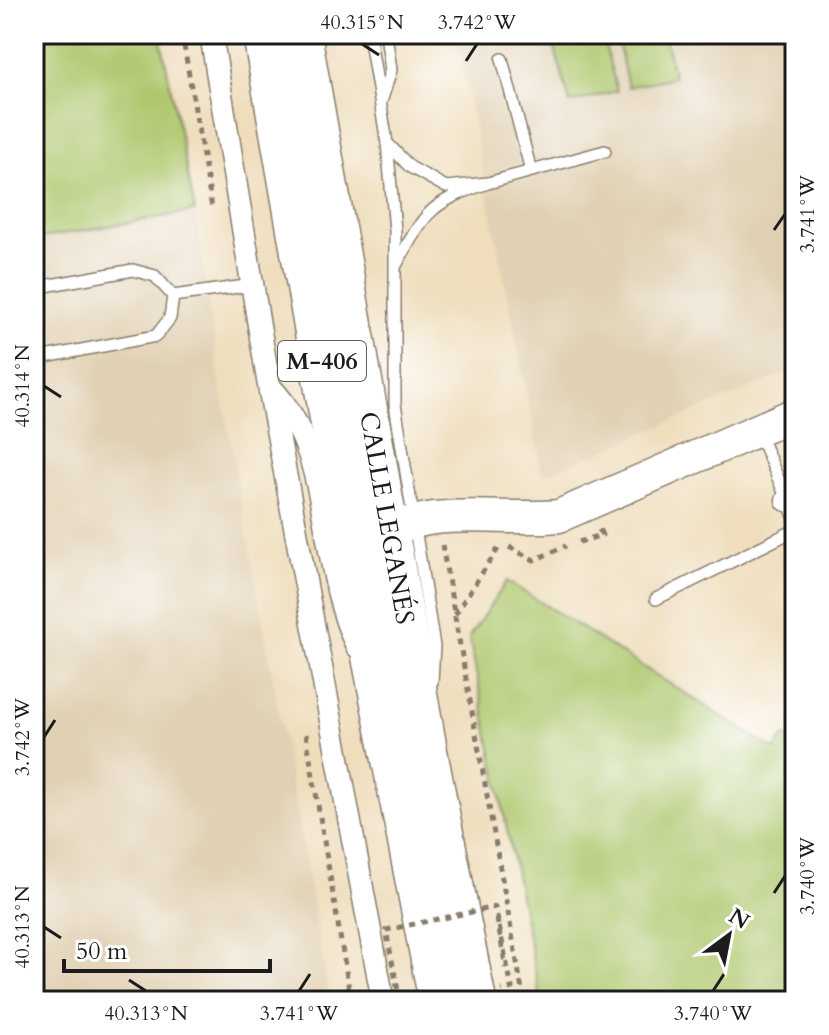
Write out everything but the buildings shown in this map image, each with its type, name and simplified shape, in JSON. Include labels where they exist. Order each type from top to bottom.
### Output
[{"type":"highway","name":"CALLE LEGANÉS","points":[[263,34],[378,689],[439,1001]]},
{"type":"highway","name":"CALLE LEGANÉS","points":[[301,34],[415,528],[429,762],[495,993]]},
{"type":"street","name":"CALLE LEGANÉS","points":[[211,34],[269,386],[383,1001]]},
{"type":"street","name":"CALLE LEGANÉS","points":[[269,386],[302,429],[321,503],[342,612],[378,689]]},
{"type":"street","points":[[356,560],[369,541],[460,514],[528,519],[559,516],[795,414]]},
{"type":"lane","points":[[369,34],[387,143],[395,268],[395,404],[434,646],[432,690]]},
{"type":"lane","points":[[380,103],[391,70],[386,34]]},
{"type":"lane","points":[[502,59],[531,171]]},
{"type":"lane","points":[[387,143],[410,167],[446,187],[488,183]]},
{"type":"lane","points":[[395,268],[422,219],[445,198],[605,151]]},
{"type":"lane","points":[[34,288],[133,270],[155,276],[173,296],[170,318],[156,336],[34,359]]},
{"type":"lane","points":[[173,296],[253,285]]},
{"type":"lane","points":[[758,432],[792,505]]},
{"type":"lane","points":[[656,599],[795,530]]},
{"type":"lane","points":[[429,762],[431,704]]},
{"type":"path","points":[[415,528],[524,997],[495,993]]},
{"type":"path","points":[[400,1001],[386,930],[495,907],[512,988],[495,993]]},
{"type":"shaded area","points":[[456,34],[795,34],[795,369],[543,476]]},
{"type":"shaded area","points":[[195,211],[218,370],[330,1001],[34,1001],[34,239]]},
{"type":"green space","points":[[34,34],[160,34],[195,211],[34,239]]},
{"type":"green space","points":[[551,34],[602,34],[617,91],[570,103]]},
{"type":"green space","points":[[616,34],[664,34],[674,77],[628,87]]},
{"type":"green space","points":[[507,581],[775,750],[784,736],[795,743],[795,1001],[541,1001],[469,637]]}]
